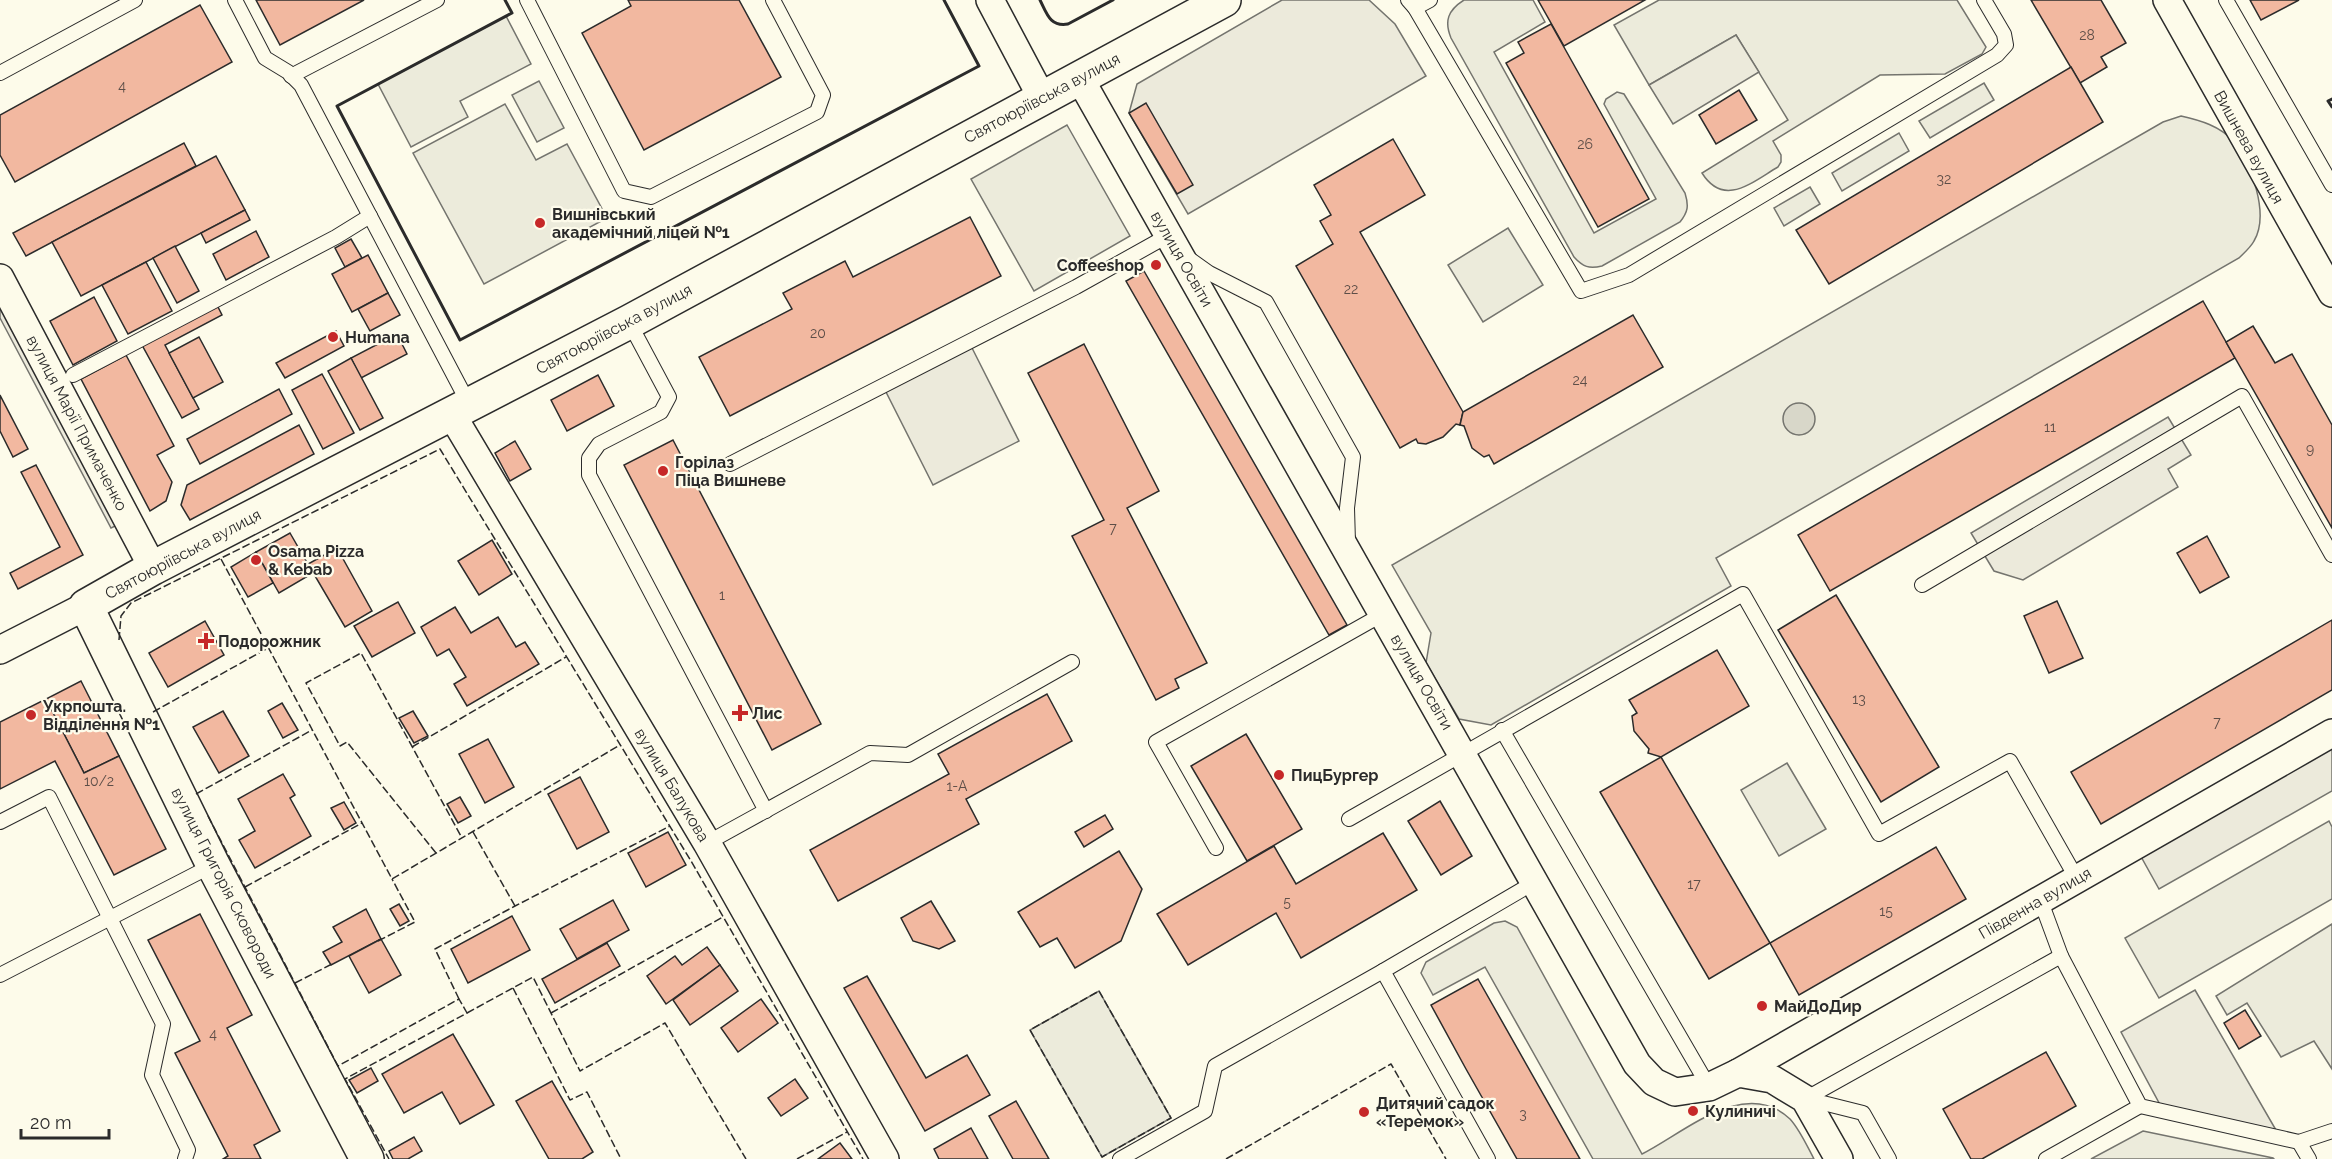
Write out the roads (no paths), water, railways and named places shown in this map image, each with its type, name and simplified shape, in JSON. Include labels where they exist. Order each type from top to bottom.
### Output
[{"type":"street","points":[[990,0],[1042,98]]},
{"type":"street","name":"Святоюріївська вулиця","points":[[0,650],[86,606],[153,568],[461,411],[629,322],[1224,0]]},
{"type":"street","name":"Вишнева вулиця","points":[[2167,0],[2332,293]]},
{"type":"street","name":"вулиця Освіти","points":[[1079,77],[1637,1064],[1654,1082],[1675,1092],[1709,1088],[1738,1073]]},
{"type":"street","name":"вулиця Марії Примаченко","points":[[0,278],[153,568]]},
{"type":"street","name":"вулиця Балукова","points":[[461,411],[885,1159]]},
{"type":"street","name":"вулиця Григорія Сковороди","points":[[86,606],[213,865],[367,1159]]},
{"type":"street","name":"Південна вулиця","points":[[1738,1073],[2332,733]]},
{"type":"street","points":[[1738,1073],[1772,1079],[1805,1099],[1839,1159]]},
{"type":"lane","points":[[0,73],[135,0]]},
{"type":"lane","points":[[235,0],[265,58],[301,86],[370,216],[461,411]]},
{"type":"lane","points":[[291,76],[438,0]]},
{"type":"lane","points":[[527,0],[624,191],[651,196],[818,112],[823,94],[773,0]]},
{"type":"lane","points":[[1430,0],[1412,4],[1581,291],[1629,275],[1997,55],[2006,45],[2004,34],[1984,0]]},
{"type":"lane","points":[[2226,0],[2332,185]]},
{"type":"lane","points":[[74,375],[336,237],[370,216]]},
{"type":"lane","points":[[730,464],[1066,292],[1173,242],[1209,273],[1266,302],[1353,457],[1347,508],[1349,554]]},
{"type":"lane","points":[[629,322],[669,397],[661,412],[599,444],[589,458],[589,475],[766,811]]},
{"type":"lane","points":[[1922,585],[2242,396],[2332,555]]},
{"type":"lane","points":[[1349,819],[1743,594],[1879,834],[2010,761],[2077,879]]},
{"type":"lane","points":[[1216,848],[1156,742],[1383,614]]},
{"type":"lane","points":[[707,843],[870,753],[908,755],[1072,662]]},
{"type":"lane","points":[[1502,730],[1709,1088]]},
{"type":"lane","points":[[0,822],[49,797],[163,1024],[152,1075],[188,1150],[185,1159]]},
{"type":"lane","points":[[0,975],[213,865]]},
{"type":"lane","points":[[1120,1159],[1205,1111],[1215,1066],[1535,882]]},
{"type":"lane","points":[[2040,899],[2061,956],[2140,1106]]},
{"type":"lane","points":[[1805,1099],[2061,956]]},
{"type":"lane","points":[[1383,971],[1488,1159]]},
{"type":"lane","points":[[1805,1099],[1863,1113],[1889,1159]]},
{"type":"lane","points":[[2046,1159],[2140,1106],[2299,1142],[2332,1131]]},
{"type":"lane","points":[[2299,1142],[2309,1159]]},
{"type":"place","name":"Вишнівський академічний ліцей №1","points":[[540,223]]},
{"type":"place","name":"Coffeeshop","points":[[1156,265]]},
{"type":"place","name":"Humana","points":[[333,337]]},
{"type":"place","name":"Горілаз Піца Вишневе","points":[[663,471]]},
{"type":"place","name":"Osama Pizza & Kebab","points":[[256,560]]},
{"type":"place","name":"Подорожник","points":[[206,641]]},
{"type":"place","name":"Лис","points":[[740,713]]},
{"type":"place","name":"Укрпошта. Відділення №1","points":[[31,715]]},
{"type":"place","name":"ПицБургер","points":[[1279,775]]},
{"type":"place","name":"МайДоДир","points":[[1762,1006]]},
{"type":"place","name":"Кулиничі","points":[[1693,1111]]},
{"type":"place","name":"Дитячий садок «Теремок»","points":[[1364,1112]]}]
